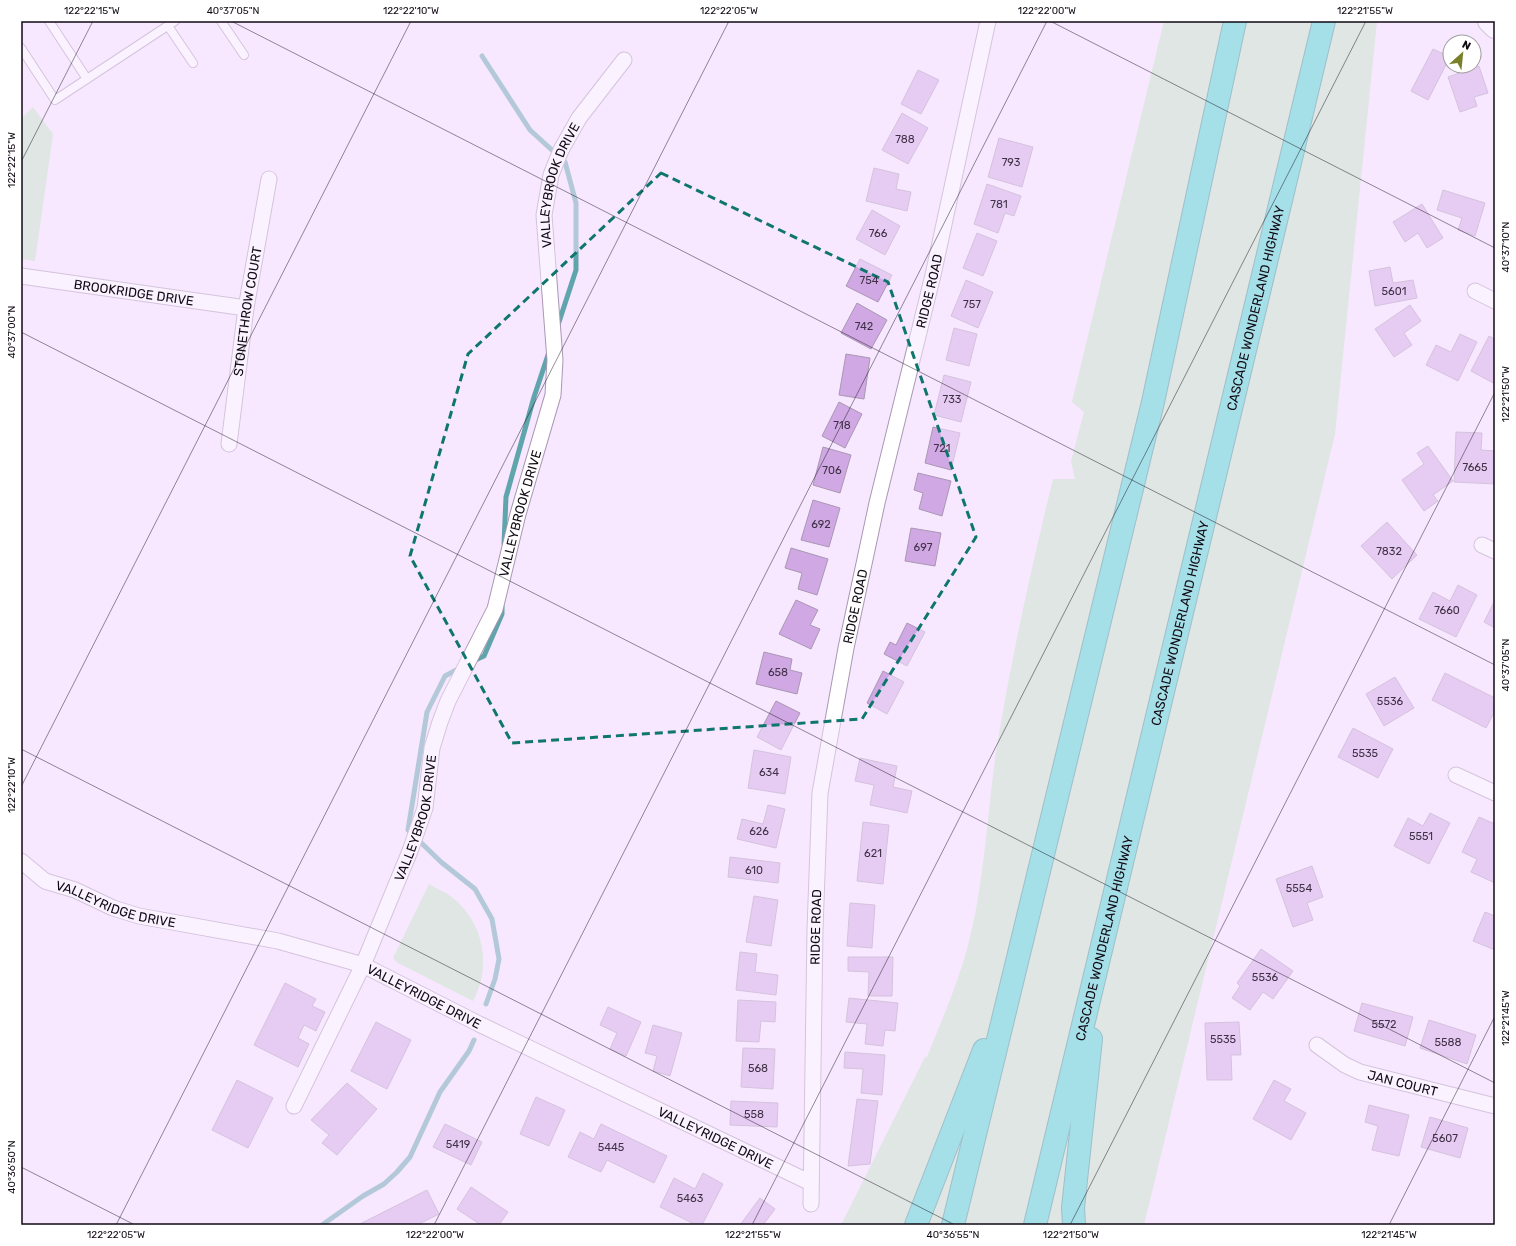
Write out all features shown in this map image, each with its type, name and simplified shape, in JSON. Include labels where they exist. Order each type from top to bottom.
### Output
[{"type":"highway","points":[[953,1225],[1153,402],[1235,21]]},
{"type":"highway","name":"CASCADE WONDERLAND HIGHWAY","points":[[1035,1225],[1324,21]]},
{"type":"highway","points":[[1074,1225],[1073,1208],[1099,961]]},
{"type":"highway","points":[[916,1225],[1014,972]]},
{"type":"street","name":"RIDGE ROAD","points":[[811,1204],[815,929],[820,793],[846,648],[877,503],[933,275],[988,21]]},
{"type":"street","points":[[1489,21],[1495,27]]},
{"type":"street","name":"VALLEYBROOK DRIVE","points":[[294,1106],[363,965],[419,827],[429,789],[432,748],[448,701],[495,609],[518,514],[551,404],[555,360],[544,215],[551,175],[579,118],[624,60]]},
{"type":"street","name":"STONETHROW COURT","points":[[229,444],[246,308],[269,179]]},
{"type":"street","name":"BROOKRIDGE DRIVE","points":[[21,276],[246,308]]},
{"type":"street","points":[[1475,291],[1495,301]]},
{"type":"street","points":[[1456,775],[1495,793]]},
{"type":"street","name":"VALLEYRIDGE DRIVE","points":[[21,861],[45,881],[74,890],[113,908],[139,916],[278,941],[363,965],[479,1024],[811,1183]]},
{"type":"street","name":"JAN COURT","points":[[1317,1045],[1345,1065],[1360,1072],[1495,1106]]},
{"type":"lane","points":[[49,21],[87,79]]},
{"type":"lane","points":[[221,21],[244,55]]},
{"type":"lane","points":[[21,48],[55,100],[172,23],[193,63]]},
{"type":"highlighted area","points":[[661,173],[888,282],[976,537],[862,719],[512,743],[410,556],[468,354]]},
{"type":"green space","points":[[1164,21],[1377,21],[1335,434],[1144,1225],[841,1225],[925,1057],[927,1057],[954,990],[967,949],[973,926],[981,877],[996,752],[1022,615],[1053,479],[1075,479],[1071,461],[1084,412],[1072,402]]},
{"type":"green space","points":[[33,107],[53,134],[35,261],[21,259],[21,119]]},
{"type":"green space","points":[[429,884],[450,896],[464,908],[478,933],[482,946],[482,974],[479,988],[473,1001],[398,963],[393,958]]},
{"type":"building","points":[[1433,49],[1442,53],[1442,73],[1428,100],[1411,91]]},
{"type":"building","points":[[918,70],[939,80],[921,114],[901,104]]},
{"type":"building","points":[[1456,74],[1482,74],[1488,93],[1474,97],[1477,106],[1460,112],[1448,77]]},
{"type":"building","points":[[902,113],[928,128],[908,164],[882,150]]},
{"type":"building","points":[[999,138],[1033,147],[1022,187],[988,177]]},
{"type":"building","points":[[874,168],[899,174],[896,189],[911,192],[907,211],[866,201]]},
{"type":"building","points":[[987,184],[1021,196],[1014,216],[1005,213],[998,233],[974,224]]},
{"type":"building","points":[[1443,190],[1485,203],[1475,236],[1458,230],[1462,218],[1437,210]]},
{"type":"building","points":[[1422,204],[1443,238],[1427,248],[1418,233],[1405,242],[1393,222]]},
{"type":"building","points":[[872,210],[900,226],[885,255],[856,239]]},
{"type":"building","points":[[977,233],[997,241],[983,276],[963,268]]},
{"type":"building","points":[[860,259],[892,275],[878,302],[846,286]]},
{"type":"building","points":[[1390,267],[1393,283],[1413,280],[1417,298],[1375,306],[1369,271]]},
{"type":"building","points":[[966,280],[993,292],[978,328],[951,316]]},
{"type":"building","points":[[857,303],[887,320],[871,349],[841,333]]},
{"type":"building","points":[[1410,305],[1421,321],[1404,333],[1412,345],[1394,357],[1375,329]]},
{"type":"building","points":[[954,328],[977,334],[969,366],[946,360]]},
{"type":"building","points":[[1460,334],[1477,342],[1458,381],[1426,365],[1436,345],[1451,352]]},
{"type":"building","points":[[1489,336],[1495,339],[1495,384],[1471,371]]},
{"type":"building","points":[[846,354],[870,358],[864,399],[839,395]]},
{"type":"building","points":[[944,375],[971,382],[961,422],[934,415]]},
{"type":"building","points":[[839,402],[862,414],[845,448],[822,436]]},
{"type":"building","points":[[933,427],[960,433],[951,470],[925,463]]},
{"type":"building","points":[[1456,432],[1482,433],[1481,450],[1495,451],[1495,484],[1454,482]]},
{"type":"building","points":[[1428,446],[1453,481],[1433,495],[1438,501],[1424,511],[1402,480],[1424,464],[1417,453]]},
{"type":"building","points":[[823,447],[851,455],[840,493],[813,485]]},
{"type":"building","points":[[918,473],[951,481],[942,516],[919,509],[923,493],[914,490]]},
{"type":"building","points":[[813,500],[840,508],[829,547],[801,540]]},
{"type":"building","points":[[1387,522],[1417,555],[1392,579],[1361,546]]},
{"type":"building","points":[[911,528],[941,533],[935,566],[905,561]]},
{"type":"building","points":[[791,548],[828,559],[817,595],[798,589],[802,573],[785,568]]},
{"type":"building","points":[[1458,585],[1477,595],[1456,637],[1419,619],[1433,592],[1450,601]]},
{"type":"building","points":[[796,600],[818,610],[810,625],[820,629],[811,649],[779,634]]},
{"type":"building","points":[[1495,600],[1495,628],[1484,622]]},
{"type":"building","points":[[907,623],[925,632],[907,666],[884,654],[890,642],[896,645]]},
{"type":"building","points":[[764,652],[792,659],[790,670],[802,673],[797,694],[756,684]]},
{"type":"building","points":[[883,671],[904,682],[887,714],[867,703]]},
{"type":"building","points":[[1445,673],[1495,698],[1495,711],[1486,728],[1432,700]]},
{"type":"building","points":[[1395,677],[1414,708],[1384,726],[1366,694]]},
{"type":"building","points":[[776,701],[800,713],[781,750],[757,737]]},
{"type":"building","points":[[1353,728],[1393,749],[1378,778],[1338,757]]},
{"type":"building","points":[[754,750],[791,757],[785,794],[748,788]]},
{"type":"building","points":[[860,758],[897,766],[893,787],[912,791],[907,813],[870,805],[874,785],[855,781]]},
{"type":"building","points":[[768,805],[785,809],[776,848],[737,839],[742,819],[763,824]]},
{"type":"building","points":[[1430,813],[1450,823],[1429,864],[1394,846],[1408,818],[1423,826]]},
{"type":"building","points":[[1479,817],[1495,824],[1495,883],[1471,872],[1477,859],[1462,852]]},
{"type":"building","points":[[863,822],[889,825],[883,884],[857,881]]},
{"type":"building","points":[[730,857],[780,863],[778,883],[728,877]]},
{"type":"building","points":[[1312,866],[1323,897],[1307,903],[1313,920],[1293,927],[1276,879]]},
{"type":"building","points":[[754,896],[778,900],[771,946],[746,942]]},
{"type":"building","points":[[850,903],[875,905],[872,948],[847,946]]},
{"type":"building","points":[[1485,912],[1495,916],[1495,950],[1473,941]]},
{"type":"building","points":[[1261,949],[1293,971],[1273,999],[1263,992],[1250,1010],[1232,998],[1240,986],[1237,983]]},
{"type":"building","points":[[740,952],[757,954],[755,972],[778,975],[776,995],[736,990]]},
{"type":"building","points":[[848,957],[893,957],[892,996],[868,996],[869,972],[848,971]]},
{"type":"building","points":[[285,983],[316,999],[312,1006],[325,1012],[316,1031],[304,1025],[298,1038],[309,1044],[298,1067],[254,1045]]},
{"type":"building","points":[[849,998],[898,1003],[895,1031],[885,1030],[883,1046],[865,1044],[867,1024],[846,1022]]},
{"type":"building","points":[[738,1000],[776,1002],[775,1022],[761,1021],[759,1042],[736,1041]]},
{"type":"building","points":[[1362,1003],[1413,1017],[1405,1046],[1354,1031]]},
{"type":"building","points":[[608,1007],[641,1022],[626,1056],[610,1049],[617,1033],[600,1025]]},
{"type":"building","points":[[1429,1020],[1476,1035],[1467,1064],[1420,1048]]},
{"type":"building","points":[[376,1022],[411,1040],[387,1089],[351,1071]]},
{"type":"building","points":[[1239,1022],[1241,1055],[1231,1055],[1232,1080],[1207,1080],[1205,1023]]},
{"type":"building","points":[[653,1025],[682,1033],[670,1076],[653,1071],[657,1056],[645,1053]]},
{"type":"building","points":[[743,1048],[775,1049],[773,1089],[741,1087]]},
{"type":"building","points":[[845,1052],[885,1055],[882,1095],[861,1093],[863,1069],[844,1068]]},
{"type":"building","points":[[237,1080],[273,1098],[248,1148],[212,1130]]},
{"type":"building","points":[[1274,1080],[1291,1089],[1284,1101],[1306,1113],[1291,1140],[1253,1119]]},
{"type":"building","points":[[347,1083],[377,1109],[337,1155],[322,1143],[329,1135],[311,1120]]},
{"type":"building","points":[[536,1097],[565,1110],[549,1146],[520,1134]]},
{"type":"building","points":[[857,1099],[878,1101],[870,1164],[848,1166]]},
{"type":"building","points":[[731,1101],[778,1103],[777,1127],[730,1125]]},
{"type":"building","points":[[1369,1105],[1409,1115],[1399,1156],[1372,1150],[1378,1126],[1365,1122]]},
{"type":"building","points":[[1430,1117],[1468,1128],[1460,1158],[1421,1147]]},
{"type":"building","points":[[445,1124],[482,1142],[471,1165],[433,1147]]},
{"type":"building","points":[[601,1124],[667,1156],[654,1183],[607,1160],[601,1172],[568,1157],[580,1132],[594,1139]]},
{"type":"building","points":[[703,1173],[723,1184],[702,1225],[696,1225],[660,1207],[674,1178],[695,1189]]},
{"type":"building","points":[[471,1187],[508,1212],[499,1225],[481,1225],[457,1209]]},
{"type":"building","points":[[427,1190],[439,1214],[417,1225],[358,1225]]},
{"type":"building","points":[[760,1198],[775,1209],[763,1225],[740,1225]]},
{"type":"waterway","points":[[482,56],[530,130],[565,162],[576,203],[576,270],[558,325]]},
{"type":"waterway","points":[[504,544],[506,497],[534,397],[549,352]]},
{"type":"waterway","points":[[473,661],[484,656],[502,614],[502,606]]},
{"type":"waterway","points":[[460,668],[445,676],[427,712],[408,830],[441,862],[475,889],[492,919],[499,959],[495,979],[486,1004]]},
{"type":"waterway","points":[[322,1225],[363,1196],[384,1184],[410,1157],[440,1092],[469,1051],[474,1040]]}]
